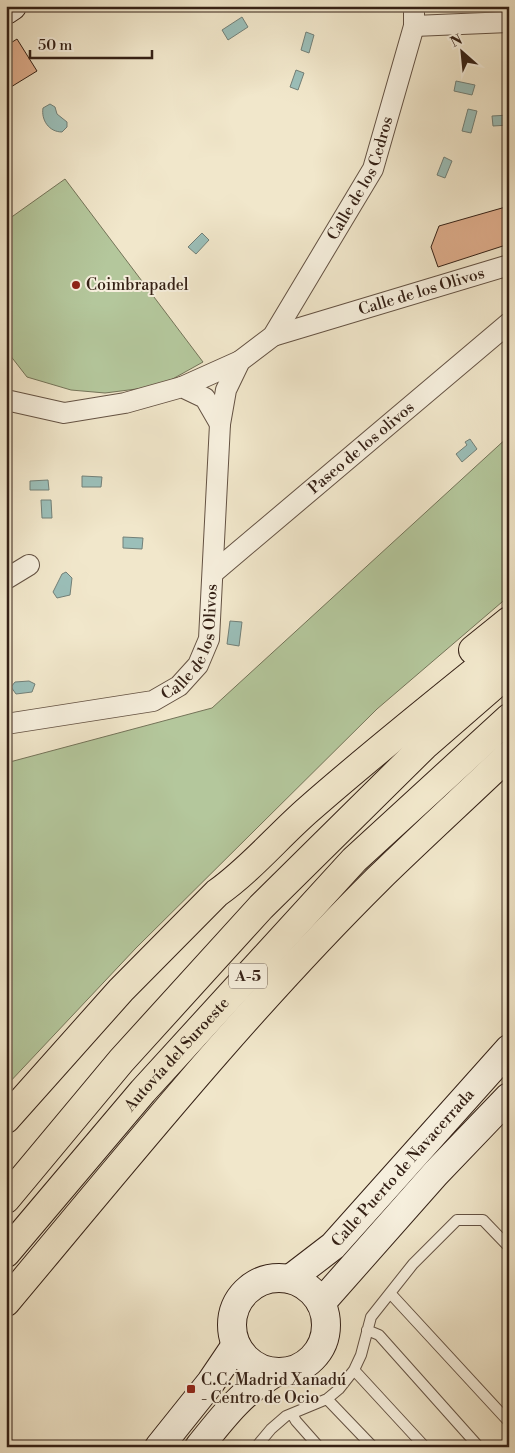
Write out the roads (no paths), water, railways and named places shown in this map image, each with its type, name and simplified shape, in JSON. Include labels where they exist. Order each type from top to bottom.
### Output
[{"type":"highway","points":[[217,893],[227,877],[382,727],[509,621]]},
{"type":"highway","points":[[6,1119],[121,990],[217,893],[232,882],[304,813],[367,758],[509,644]]},
{"type":"highway","name":"A-5","points":[[6,1199],[121,1061],[261,907],[424,746],[509,672]]},
{"type":"highway","name":"Autovía del Suroeste","points":[[6,1253],[143,1091],[354,860],[509,718]]},
{"type":"highway","points":[[6,1302],[168,1109],[301,960],[377,880],[509,755]]},
{"type":"street","points":[[6,10],[12,6]]},
{"type":"street","name":"Calle de los Cedros","points":[[273,336],[373,169],[414,26],[414,6]]},
{"type":"street","points":[[414,26],[509,22]]},
{"type":"street","name":"Calle de los Olivos","points":[[273,336],[509,265]]},
{"type":"street","points":[[300,292],[311,309],[335,317]]},
{"type":"street","name":"Paseo de los olivos","points":[[213,573],[509,323]]},
{"type":"street","points":[[6,400],[64,413],[124,403],[182,387],[240,361],[273,336]]},
{"type":"street","name":"Calle de los Olivos","points":[[6,724],[153,701],[179,686],[198,665],[209,639],[220,424],[226,390],[240,361]]},
{"type":"street","points":[[182,387],[205,398],[220,424]]},
{"type":"street","points":[[6,579],[29,565]]},
{"type":"street","name":"Calle Puerto de Navacerrada","points":[[290,1279],[333,1246],[509,1049]]},
{"type":"street","name":"Calle Puerto de Navacerrada","points":[[322,1303],[436,1173],[509,1097]]},
{"type":"street","points":[[275,1278],[290,1279],[308,1288],[322,1303],[326,1317],[326,1332],[322,1346],[314,1358],[302,1367],[288,1372],[274,1373],[251,1364],[236,1345],[232,1330],[233,1315],[238,1301],[248,1290],[260,1282],[275,1278]]},
{"type":"street","points":[[159,1447],[211,1382],[236,1345]]},
{"type":"street","points":[[199,1447],[236,1401],[251,1388],[274,1373]]},
{"type":"lane","points":[[256,1447],[271,1429],[292,1414],[328,1398],[339,1389],[354,1370],[361,1354],[370,1317],[413,1264],[457,1220],[483,1220],[509,1247]]},
{"type":"lane","points":[[390,1293],[509,1422]]},
{"type":"lane","points":[[367,1330],[379,1335],[480,1447]]},
{"type":"lane","points":[[354,1370],[425,1447]]},
{"type":"lane","points":[[328,1398],[373,1447]]},
{"type":"lane","points":[[292,1414],[319,1447]]},
{"type":"water","points":[[242,17],[248,27],[228,40],[222,30]]},
{"type":"water","points":[[306,32],[314,35],[309,53],[301,50]]},
{"type":"water","points":[[296,70],[304,73],[298,90],[290,87]]},
{"type":"water","points":[[456,81],[475,85],[472,95],[454,91]]},
{"type":"water","points":[[50,104],[55,107],[57,114],[67,122],[67,127],[62,132],[50,128],[43,117],[43,108]]},
{"type":"water","points":[[468,109],[477,111],[471,133],[462,131]]},
{"type":"water","points":[[509,115],[509,125],[493,126],[492,116]]},
{"type":"water","points":[[444,157],[452,161],[445,178],[437,175]]},
{"type":"water","points":[[202,233],[209,240],[196,254],[188,247]]},
{"type":"water","points":[[470,439],[477,449],[462,462],[456,454],[467,445],[465,442]]},
{"type":"water","points":[[82,476],[102,477],[101,487],[82,487]]},
{"type":"water","points":[[48,480],[49,490],[30,490],[30,481]]},
{"type":"water","points":[[41,500],[51,500],[52,518],[42,518]]},
{"type":"water","points":[[123,537],[143,538],[142,549],[123,548]]},
{"type":"water","points":[[66,572],[72,578],[70,595],[57,598],[53,592],[62,574]]},
{"type":"water","points":[[230,621],[242,622],[239,646],[227,644]]},
{"type":"water","points":[[29,681],[35,684],[32,692],[16,694],[11,687],[15,682]]},
{"type":"place","name":"Coimbrapadel","points":[[76,285]]},
{"type":"place","name":"C.C. Madrid Xanadú - Centro de Ocio","points":[[191,1389]]}]
